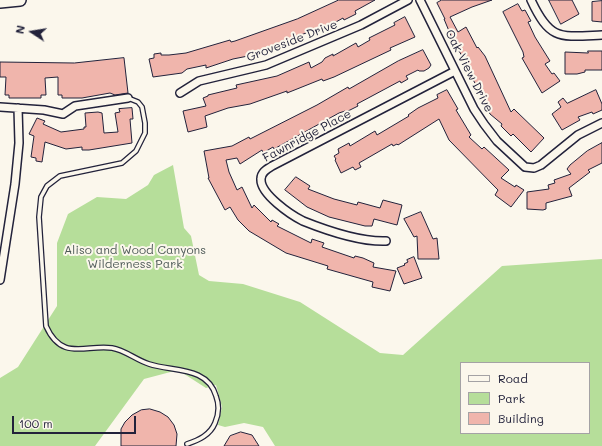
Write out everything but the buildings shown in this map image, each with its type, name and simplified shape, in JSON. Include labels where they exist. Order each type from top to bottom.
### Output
[{"type":"main road","points":[[0,2],[20,0]]},
{"type":"street","name":"Groveside Drive","points":[[180,93],[199,81],[266,65],[362,25],[408,0]]},
{"type":"street","name":"Oak View Drive","points":[[420,0],[484,124],[497,141],[525,167],[534,168],[541,166],[578,135],[602,123]]},
{"type":"street","points":[[531,0],[542,22],[553,32],[570,37],[602,35]]},
{"type":"street","name":"Fawnridge Place","points":[[386,241],[372,242],[332,231],[302,220],[269,196],[263,188],[261,179],[264,172],[272,166],[456,71]]},
{"type":"street","points":[[0,107],[44,110],[63,114],[75,106],[128,98]]},
{"type":"street","points":[[0,280],[15,184],[19,143],[18,108]]},
{"type":"lane","points":[[128,98],[138,102],[142,107],[145,124],[145,133],[136,151],[122,163],[60,176],[47,186],[41,198],[39,217],[46,326],[51,336],[67,348],[82,350],[113,348],[146,363],[190,372],[204,378],[216,394],[218,402],[218,415],[214,425],[207,434],[197,441],[187,444]]},
{"type":"green space","name":"Aliso and Wood Canyons Wilderness Park","points":[[173,165],[184,228],[191,236],[199,275],[209,281],[243,284],[300,302],[380,353],[403,355],[502,266],[602,259],[602,446],[275,446],[263,427],[244,423],[225,427],[218,425],[222,407],[216,385],[206,388],[178,370],[144,379],[95,446],[0,446],[0,378],[18,367],[57,306],[57,243],[68,214],[97,197],[126,199],[148,185],[154,175]]}]
